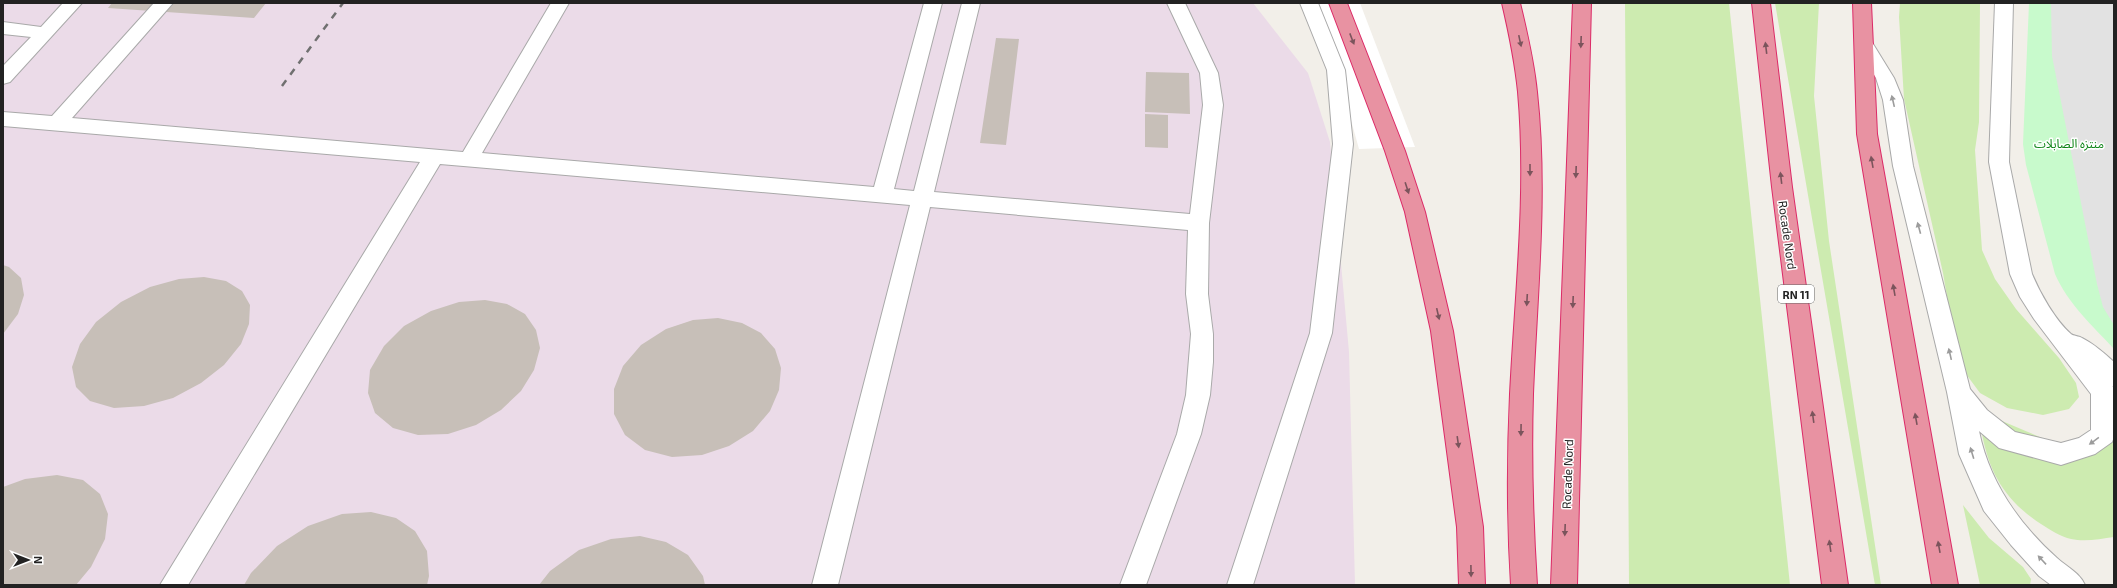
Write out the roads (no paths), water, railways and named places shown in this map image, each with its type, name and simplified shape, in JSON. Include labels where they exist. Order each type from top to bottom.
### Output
[{"type":"highway","points":[[1338,3],[1395,151],[1415,212],[1442,331],[1470,527],[1472,585]]},
{"type":"highway","points":[[1511,3],[1524,61],[1530,136],[1528,274],[1520,476],[1524,585]]},
{"type":"highway","name":"Rocade Nord","points":[[1564,585],[1582,3]]},
{"type":"highway","name":"Rocade Nord","points":[[1761,3],[1782,187],[1835,585]]},
{"type":"highway","points":[[1862,3],[1867,134],[1945,585]]},
{"type":"lane","points":[[3,78],[73,3]]},
{"type":"lane","points":[[57,124],[164,3]]},
{"type":"lane","points":[[468,160],[560,3]]},
{"type":"lane","points":[[882,196],[933,3]]},
{"type":"lane","points":[[825,585],[923,200],[971,3]]},
{"type":"lane","points":[[1133,585],[1189,434],[1198,395],[1202,334],[1197,294],[1199,223],[1213,105],[1209,73],[1176,3]]},
{"type":"lane","points":[[1240,585],[1321,333],[1341,168],[1343,144],[1336,70],[1309,3]]},
{"type":"lane","points":[[1959,392],[1979,417],[2008,441],[2061,454],[2086,447],[2103,435],[2110,392],[2091,354],[2058,335],[2028,292],[2021,274],[2000,175],[1999,162],[2004,3]]},
{"type":"lane","points":[[3,28],[44,33]]},
{"type":"lane","points":[[1864,43],[1885,78],[1893,100],[1903,166],[1959,392],[1971,454],[1993,503],[2048,567],[2072,585]]},
{"type":"lane","points":[[3,119],[1199,223]]},
{"type":"lane","points":[[173,585],[434,157]]},
{"type":"railway","points":[[282,86],[343,3]]},
{"type":"park label","name":"منتزه الصابلات","points":[[2069,143]]}]
